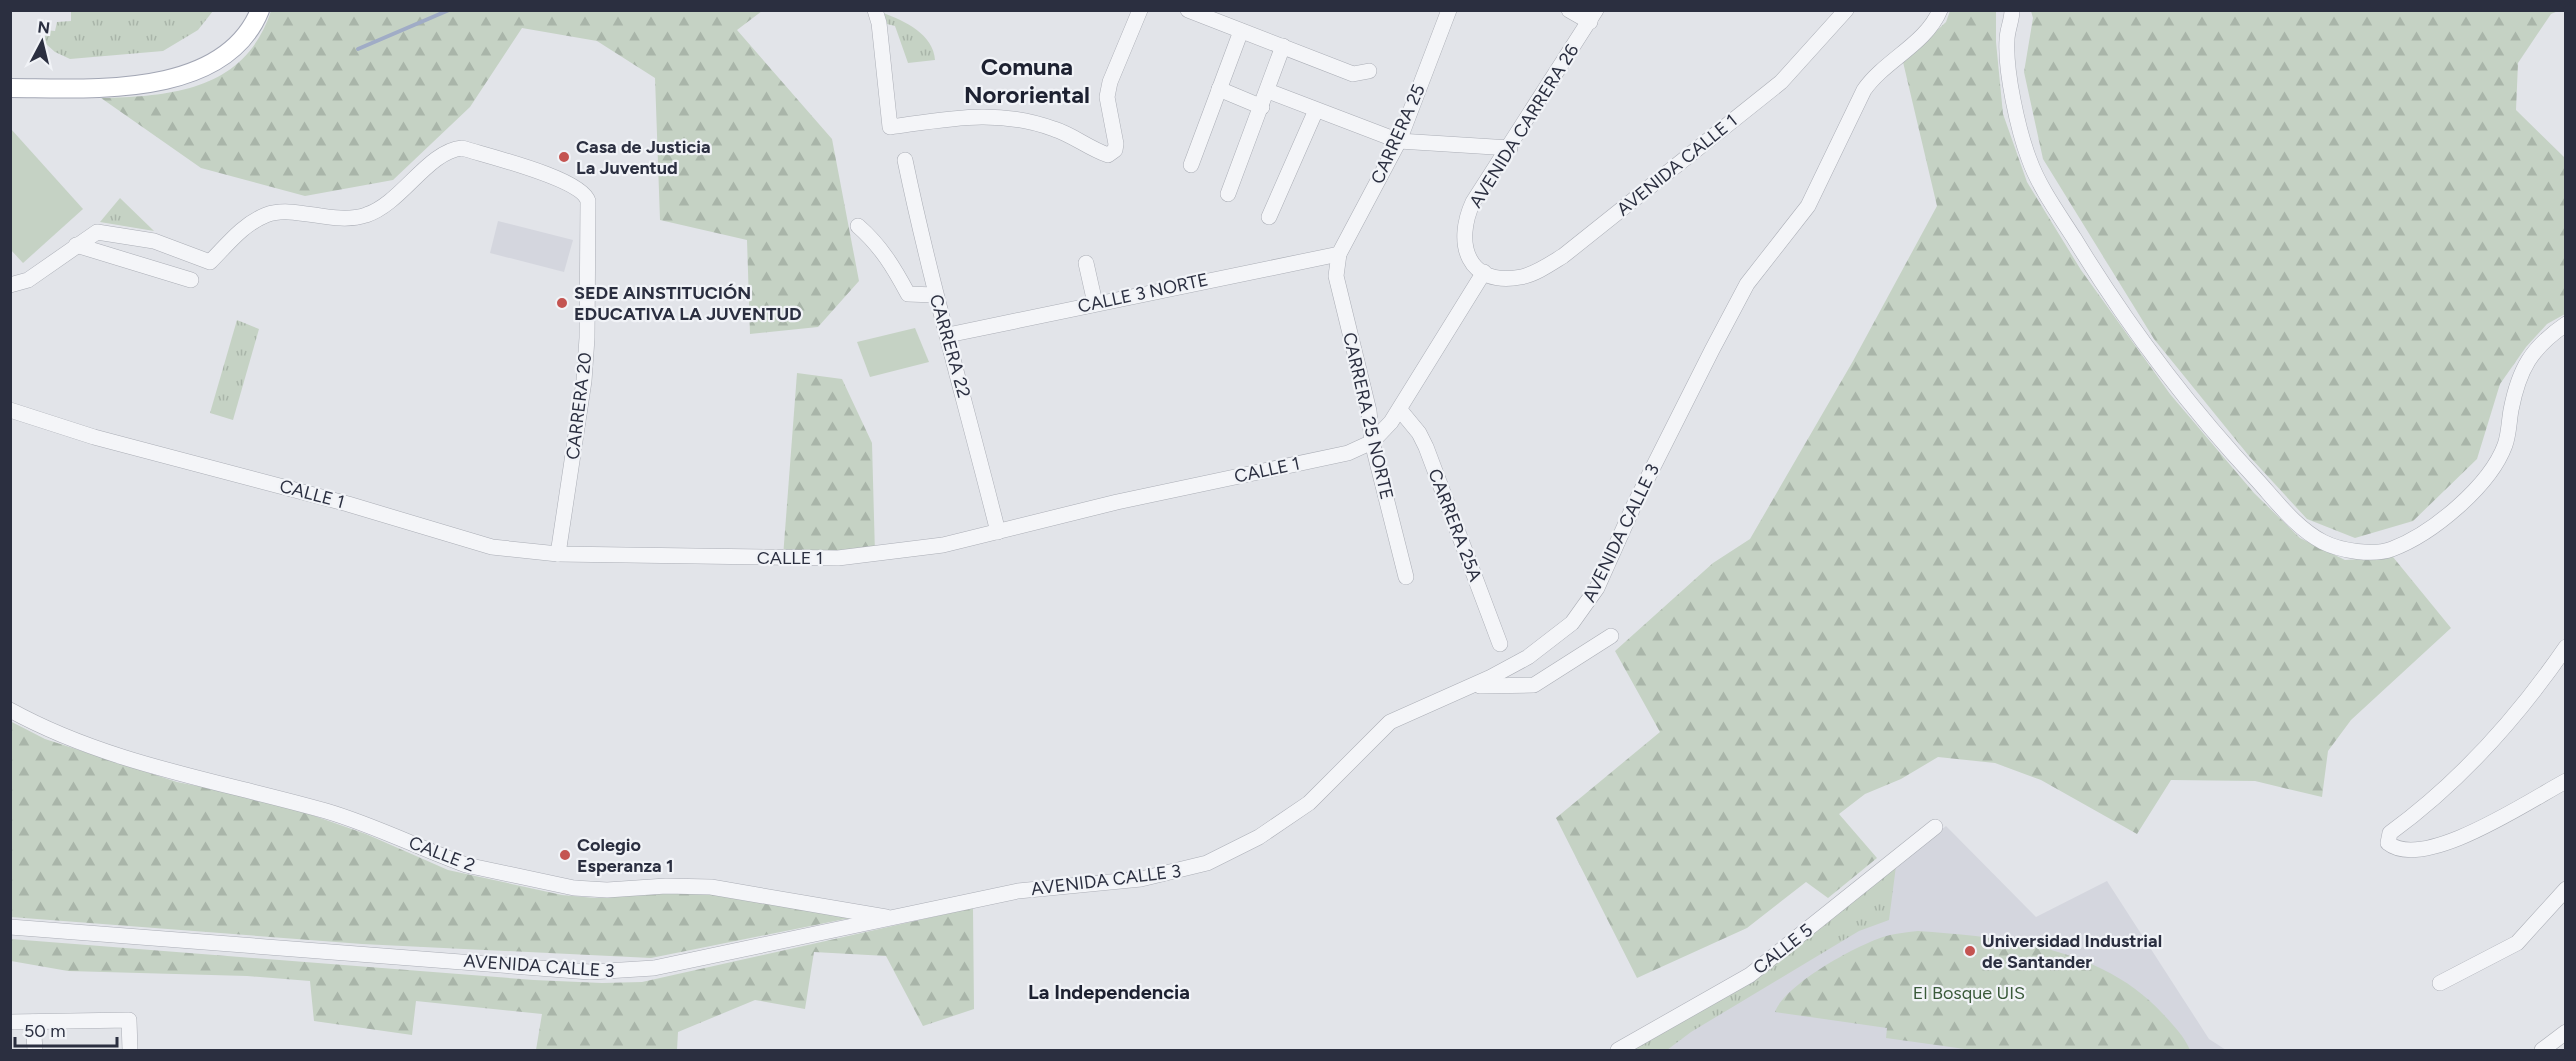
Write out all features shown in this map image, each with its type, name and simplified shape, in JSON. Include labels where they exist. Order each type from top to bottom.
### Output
[{"type":"main road","points":[[10,88],[99,87],[157,83],[187,74],[217,60],[239,40],[256,20],[260,10]]},
{"type":"street","points":[[875,10],[879,23],[890,127],[970,116],[1002,116],[1051,127],[1070,134],[1103,153],[1113,154],[1116,144],[1107,97],[1110,82],[1140,10]]},
{"type":"street","points":[[1188,10],[1353,74],[1369,71]]},
{"type":"street","name":"CARRERA 25","points":[[1339,254],[1399,141],[1449,10]]},
{"type":"street","points":[[1569,10],[1593,16]]},
{"type":"street","name":"AVENIDA CALLE 1","points":[[1484,272],[1495,277],[1520,277],[1535,272],[1563,256],[1782,82],[1846,10]]},
{"type":"street","name":"AVENIDA CALLE 3","points":[[10,927],[605,972],[654,968],[1018,891],[1141,879],[1207,863],[1268,831],[1309,803],[1390,722],[1471,686],[1528,657],[1557,636],[1581,613],[1597,588],[1635,503],[1747,284],[1808,206],[1864,90],[1876,73],[1934,26],[1940,10]]},
{"type":"street","points":[[2012,10],[2006,40],[2015,110],[2028,159],[2037,179],[2105,289],[2163,369],[2227,448],[2297,524],[2324,542],[2351,551],[2389,550],[2422,536],[2467,496],[2489,474],[2505,445],[2517,379],[2527,361],[2542,340],[2565,324]]},
{"type":"street","name":"AVENIDA CARRERA 26","points":[[1484,272],[1472,264],[1465,250],[1463,237],[1466,218],[1473,202],[1510,148],[1593,16]]},
{"type":"street","points":[[1191,165],[1241,31]]},
{"type":"street","points":[[1228,194],[1268,92],[1283,46]]},
{"type":"street","points":[[1219,89],[1262,107]]},
{"type":"street","points":[[1268,92],[1399,141],[1510,148]]},
{"type":"street","points":[[1269,217],[1316,110]]},
{"type":"street","name":"CARRERA 20","points":[[76,245],[97,232],[154,241],[210,262],[244,228],[267,214],[290,213],[332,219],[367,215],[406,188],[447,151],[456,148],[546,174],[577,187],[588,201],[587,338],[584,381],[558,554]]},
{"type":"street","name":"CARRERA 22","points":[[905,160],[935,295],[948,334],[998,532]]},
{"type":"street","points":[[858,226],[876,241],[893,265],[908,294],[935,295]]},
{"type":"street","points":[[10,285],[28,280],[76,245],[191,280]]},
{"type":"street","name":"CALLE 3 NORTE","points":[[948,334],[1339,254]]},
{"type":"street","name":"CARRERA 25 NORTE","points":[[1339,254],[1337,283],[1369,411],[1372,442],[1406,577]]},
{"type":"street","points":[[1086,263],[1095,303]]},
{"type":"street","name":"CALLE 1","points":[[10,410],[94,437],[279,485],[492,547],[558,554],[838,558],[943,545],[1117,502],[1348,453],[1372,442],[1401,410],[1484,272]]},
{"type":"street","name":"CARRERA 25A","points":[[1401,410],[1419,433],[1426,447],[1500,644]]},
{"type":"street","points":[[1471,686],[1534,686],[1611,636]]},
{"type":"street","points":[[2565,647],[2477,760],[2432,802],[2390,833],[2388,843],[2406,851],[2461,838],[2565,781]]},
{"type":"street","name":"CALLE 2","points":[[10,710],[46,729],[113,753],[198,779],[329,812],[466,865],[486,870],[593,890],[711,886],[866,911],[889,918]]},
{"type":"street","name":"CALLE 5","points":[[1618,1050],[1750,975],[1935,827]]},
{"type":"street","points":[[2440,983],[2517,944],[2565,889]]},
{"type":"street","points":[[10,1022],[129,1020],[130,1050]]},
{"type":"street","points":[[33,1022],[35,1050]]},
{"type":"street","points":[[2542,1050],[2565,1032]]},
{"type":"shaded area","points":[[498,221],[573,240],[564,272],[490,253]]},
{"type":"shaded area","name":"Universidad Industrial de Santander","points":[[1946,826],[2036,917],[2107,881],[2209,1039],[2226,1050],[1631,1050],[1744,986]]},
{"type":"green space","points":[[71,10],[213,11],[198,30],[163,51],[70,59],[55,52],[45,43],[45,30],[55,31],[57,22],[71,21]]},
{"type":"green space","points":[[271,11],[762,11],[737,30],[832,139],[859,281],[818,327],[750,334],[747,240],[660,220],[655,78],[597,41],[522,28],[470,107],[393,180],[305,196],[201,168],[101,98],[154,95],[180,90],[225,73],[244,58],[259,37]]},
{"type":"green space","points":[[1950,11],[1996,11],[1996,42],[2003,114],[2027,182],[2081,270],[2170,394],[2254,493],[2300,538],[2345,560],[2393,557],[2451,628],[2351,720],[2328,751],[2322,797],[2255,781],[2171,780],[2137,834],[2041,780],[1995,763],[1938,757],[1901,779],[1865,794],[1839,814],[1877,858],[1828,898],[1806,882],[1747,928],[1637,978],[1556,818],[1660,732],[1615,651],[1713,563],[1750,539],[1853,361],[1937,206],[1903,62],[1946,22]]},
{"type":"green space","points":[[2031,11],[2558,11],[2551,14],[2518,63],[2516,110],[2565,158],[2565,314],[2547,324],[2526,347],[2500,384],[2477,459],[2413,521],[2355,538],[2307,519],[2249,456],[2154,339],[2043,159],[2024,72],[2033,18]]},
{"type":"green space","points":[[883,13],[909,25],[923,36],[933,51],[935,60],[908,63],[895,26],[883,23]]},
{"type":"green space","points":[[11,129],[83,209],[23,263],[11,250]]},
{"type":"green space","points":[[120,198],[154,231],[100,222]]},
{"type":"green space","points":[[237,320],[259,329],[233,420],[210,413]]},
{"type":"green space","points":[[915,328],[929,362],[870,377],[857,342]]},
{"type":"green space","points":[[797,373],[842,379],[872,443],[875,554],[783,557]]},
{"type":"green space","points":[[10,721],[45,739],[177,782],[233,793],[306,813],[366,834],[448,870],[562,895],[595,898],[681,892],[708,893],[860,916],[651,958],[362,944],[11,917]]},
{"type":"green space","points":[[1896,866],[1889,920],[1859,931],[1691,1032],[1667,1050],[1629,1050]]},
{"type":"green space","points":[[973,908],[974,1009],[923,1026],[886,956],[814,952],[805,1009],[755,1000],[678,1032],[677,1050],[536,1050],[542,1014],[416,1001],[412,1035],[314,1021],[310,981],[247,976],[68,971],[11,961],[11,939],[534,980],[642,982]]},
{"type":"green space","name":"El Bosque UIS","points":[[1918,931],[2017,942],[2081,960],[2111,974],[2138,991],[2175,1027],[2190,1050],[1972,1050],[1886,1038],[1887,1028],[1775,1012],[1793,989],[1844,955],[1877,939]]},
{"type":"waterway","points":[[358,49],[449,10]]},
{"type":"place","name":"Casa de Justicia La Juventud","points":[[564,157]]},
{"type":"place","name":"SEDE AINSTITUCIÓN EDUCATIVA LA JUVENTUD","points":[[562,303]]},
{"type":"place","name":"Colegio Esperanza 1","points":[[565,855]]},
{"type":"place","name":"Universidad Industrial de Santander","points":[[1970,951]]},
{"type":"district","name":"Comuna Nororiental","points":[[1027,81]]},
{"type":"district","name":"La Independencia","points":[[1109,992]]}]
